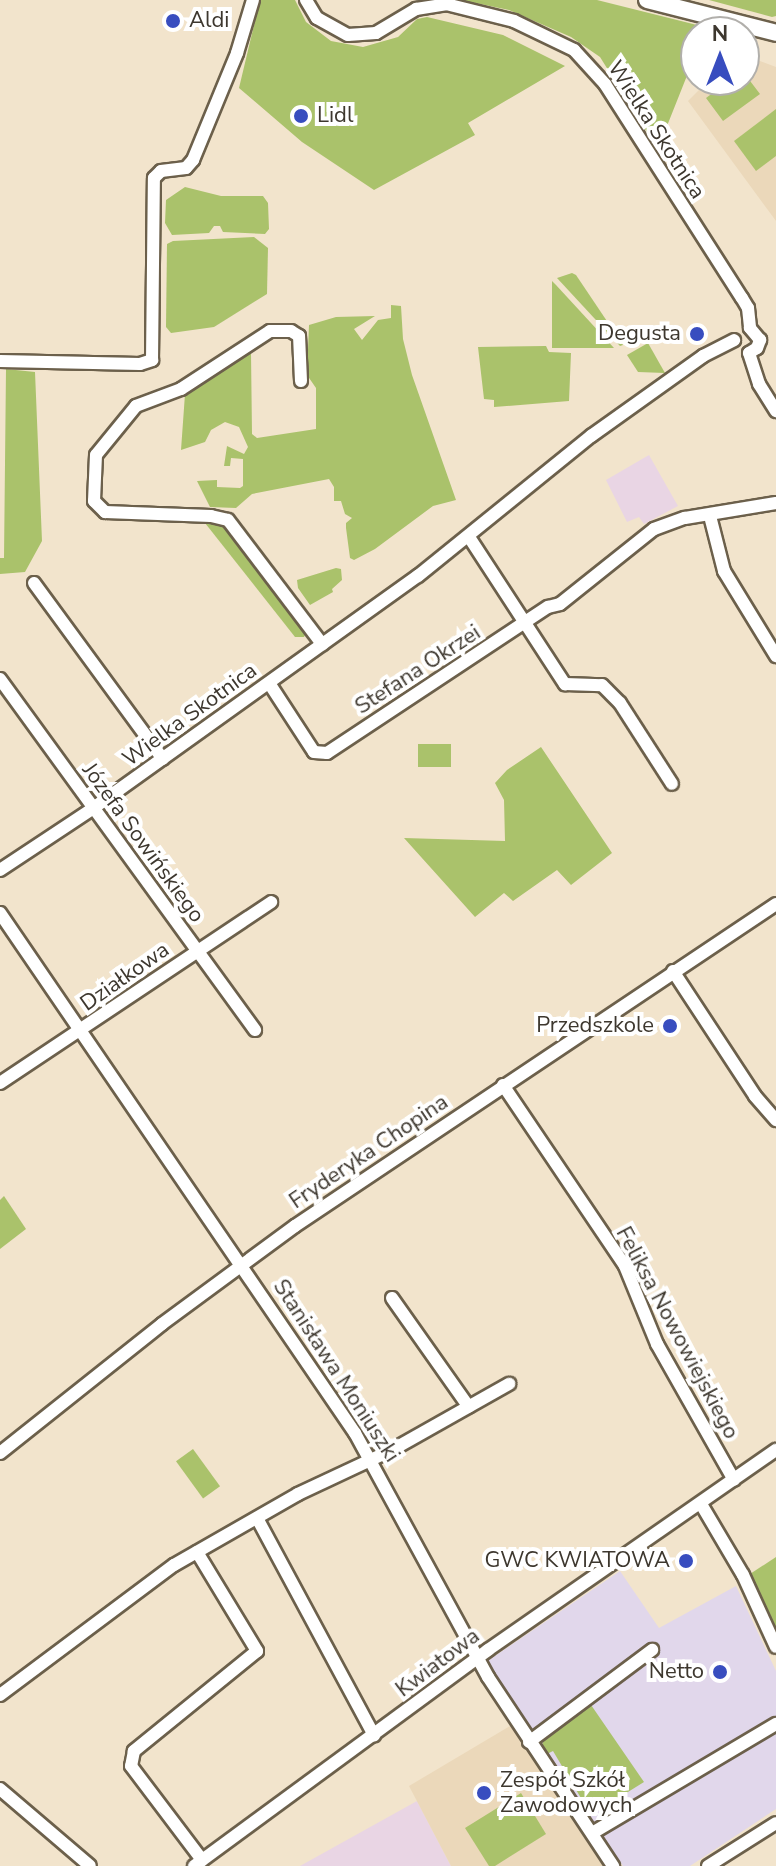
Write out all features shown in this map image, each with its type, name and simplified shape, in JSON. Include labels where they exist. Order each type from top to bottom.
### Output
[{"type":"main road","points":[[647,0],[772,34]]},
{"type":"street","points":[[0,361],[140,364],[152,360],[154,178],[161,171],[186,168],[193,160],[237,53],[253,0]]},
{"type":"street","name":"Wielka Skotnica","points":[[306,0],[327,25],[348,35],[376,33],[416,9],[446,4],[514,21],[574,50],[605,84],[742,298],[748,308],[750,328]]},
{"type":"street","points":[[750,328],[760,340],[757,348],[749,353],[739,350],[734,340],[738,332],[750,328]]},
{"type":"street","points":[[301,381],[299,336],[291,331],[270,331],[181,389],[136,406],[96,455],[94,501],[105,512],[211,516],[228,520],[322,644]]},
{"type":"street","name":"Wielka Skotnica","points":[[0,870],[163,759],[469,537],[591,436],[703,356],[734,340]]},
{"type":"street","points":[[749,353],[759,384],[776,411]]},
{"type":"street","points":[[524,625],[548,607],[560,604],[654,529],[685,518],[776,503]]},
{"type":"street","points":[[710,516],[724,571],[776,656]]},
{"type":"street","points":[[469,537],[565,684],[602,685],[620,703],[672,784]]},
{"type":"street","points":[[34,583],[163,759]]},
{"type":"street","name":"Stefana Okrzei","points":[[269,683],[314,752],[327,753],[524,625]]},
{"type":"street","name":"Józefa Sowińskiego","points":[[0,679],[255,1030]]},
{"type":"street","name":"Działkowa","points":[[0,1083],[271,902]]},
{"type":"street","name":"Fryderyka Chopina","points":[[0,1453],[243,1264],[503,1085],[776,904]]},
{"type":"street","name":"Stanisława Moniuszki","points":[[0,913],[243,1264],[372,1460],[477,1659],[580,1820],[594,1832],[613,1866]]},
{"type":"street","points":[[673,971],[755,1096],[776,1120]]},
{"type":"street","name":"Feliksa Nowowiejskiego","points":[[503,1085],[620,1259],[657,1344],[734,1480]]},
{"type":"street","points":[[392,1298],[469,1407]]},
{"type":"street","points":[[0,1695],[129,1596],[197,1552],[298,1494],[372,1460],[509,1384]]},
{"type":"street","name":"Kwiatowa","points":[[197,1552],[257,1651],[130,1758],[135,1774],[198,1863],[477,1659],[776,1450]]},
{"type":"street","points":[[701,1504],[743,1575],[776,1647]]},
{"type":"street","points":[[257,1518],[374,1735]]},
{"type":"street","points":[[529,1742],[652,1650]]},
{"type":"street","points":[[594,1832],[776,1724]]},
{"type":"street","points":[[0,1789],[90,1866]]},
{"type":"street","points":[[708,1866],[776,1823]]},
{"type":"shaded area","points":[[760,61],[776,67],[776,221],[688,101],[693,96],[760,96]]},
{"type":"shaded area","points":[[649,455],[678,506],[644,524],[639,517],[627,522],[606,480]]},
{"type":"shaded area","points":[[620,1571],[659,1628],[736,1586],[776,1671],[776,1809],[690,1866],[623,1866],[486,1662]]},
{"type":"shaded area","name":"Zespół Szkół Zawodowych","points":[[510,1726],[603,1866],[451,1866],[409,1786]]},
{"type":"shaded area","points":[[417,1801],[451,1866],[300,1866]]},
{"type":"green space","points":[[260,0],[295,0],[306,22],[331,41],[363,47],[398,37],[417,19],[427,17],[503,35],[565,66],[468,123],[475,135],[374,190],[302,142],[239,88]]},
{"type":"green space","points":[[461,0],[597,0],[680,21],[680,93],[665,131],[650,137],[600,57],[571,37],[509,10]]},
{"type":"green space","points":[[709,0],[776,0],[776,16],[772,17]]},
{"type":"green space","points":[[709,96],[757,96],[723,121],[706,98]]},
{"type":"green space","points":[[776,109],[776,156],[756,171],[734,141]]},
{"type":"green space","points":[[185,187],[221,196],[263,196],[268,203],[269,229],[265,234],[223,232],[220,226],[214,226],[209,233],[172,235],[165,223],[166,200]]},
{"type":"green space","points":[[254,237],[268,248],[267,294],[214,327],[171,333],[166,327],[167,244],[173,241]]},
{"type":"green space","points":[[572,273],[623,345],[620,346],[557,278]]},
{"type":"green space","points":[[552,281],[556,285],[614,348],[552,348]]},
{"type":"green space","points":[[391,305],[401,306],[403,339],[412,375],[456,500],[433,506],[375,549],[354,560],[350,558],[346,528],[346,523],[352,518],[345,514],[341,501],[334,501],[334,487],[329,479],[252,494],[236,508],[210,507],[197,481],[217,480],[217,487],[243,486],[243,459],[231,458],[230,466],[224,466],[227,446],[244,454],[248,447],[239,427],[225,422],[211,430],[205,442],[181,450],[185,394],[247,352],[251,353],[252,434],[257,438],[316,429],[316,388],[307,375],[309,325],[336,317],[375,316],[354,329],[362,340],[378,320],[391,318]]},
{"type":"green space","points":[[648,343],[665,373],[638,372],[627,355]]},
{"type":"green space","points":[[546,346],[549,352],[571,353],[569,401],[494,407],[494,400],[484,399],[478,347]]},
{"type":"green space","points":[[6,369],[35,372],[42,541],[25,572],[0,574],[0,558],[4,558]]},
{"type":"green space","points":[[210,520],[228,526],[306,633],[304,637],[295,637],[205,523]]},
{"type":"green space","points":[[341,569],[342,580],[332,589],[333,592],[310,605],[298,588],[297,580]]},
{"type":"green space","points":[[418,744],[451,744],[451,767],[418,767]]},
{"type":"green space","points":[[541,747],[612,853],[571,885],[557,870],[513,901],[504,893],[475,917],[404,838],[505,841],[504,800],[495,783],[507,770]]},
{"type":"green space","points":[[4,1196],[26,1229],[0,1249],[0,1200]]},
{"type":"green space","points":[[193,1449],[220,1486],[203,1499],[176,1461]]},
{"type":"green space","points":[[776,1557],[776,1634],[750,1574]]},
{"type":"green space","points":[[589,1702],[644,1782],[591,1815],[553,1751],[545,1755],[542,1745],[545,1737]]},
{"type":"green space","points":[[521,1793],[546,1834],[495,1866],[489,1866],[465,1828]]},
{"type":"place","name":"Aldi","points":[[173,21]]},
{"type":"place","name":"Lidl","points":[[301,116]]},
{"type":"place","name":"Degusta","points":[[697,334]]},
{"type":"place","name":"Przedszkole","points":[[670,1026]]},
{"type":"place","name":"GWC KWIATOWA","points":[[686,1561]]},
{"type":"place","name":"Netto","points":[[720,1672]]},
{"type":"place","name":"Zespół Szkół Zawodowych","points":[[484,1793]]}]
